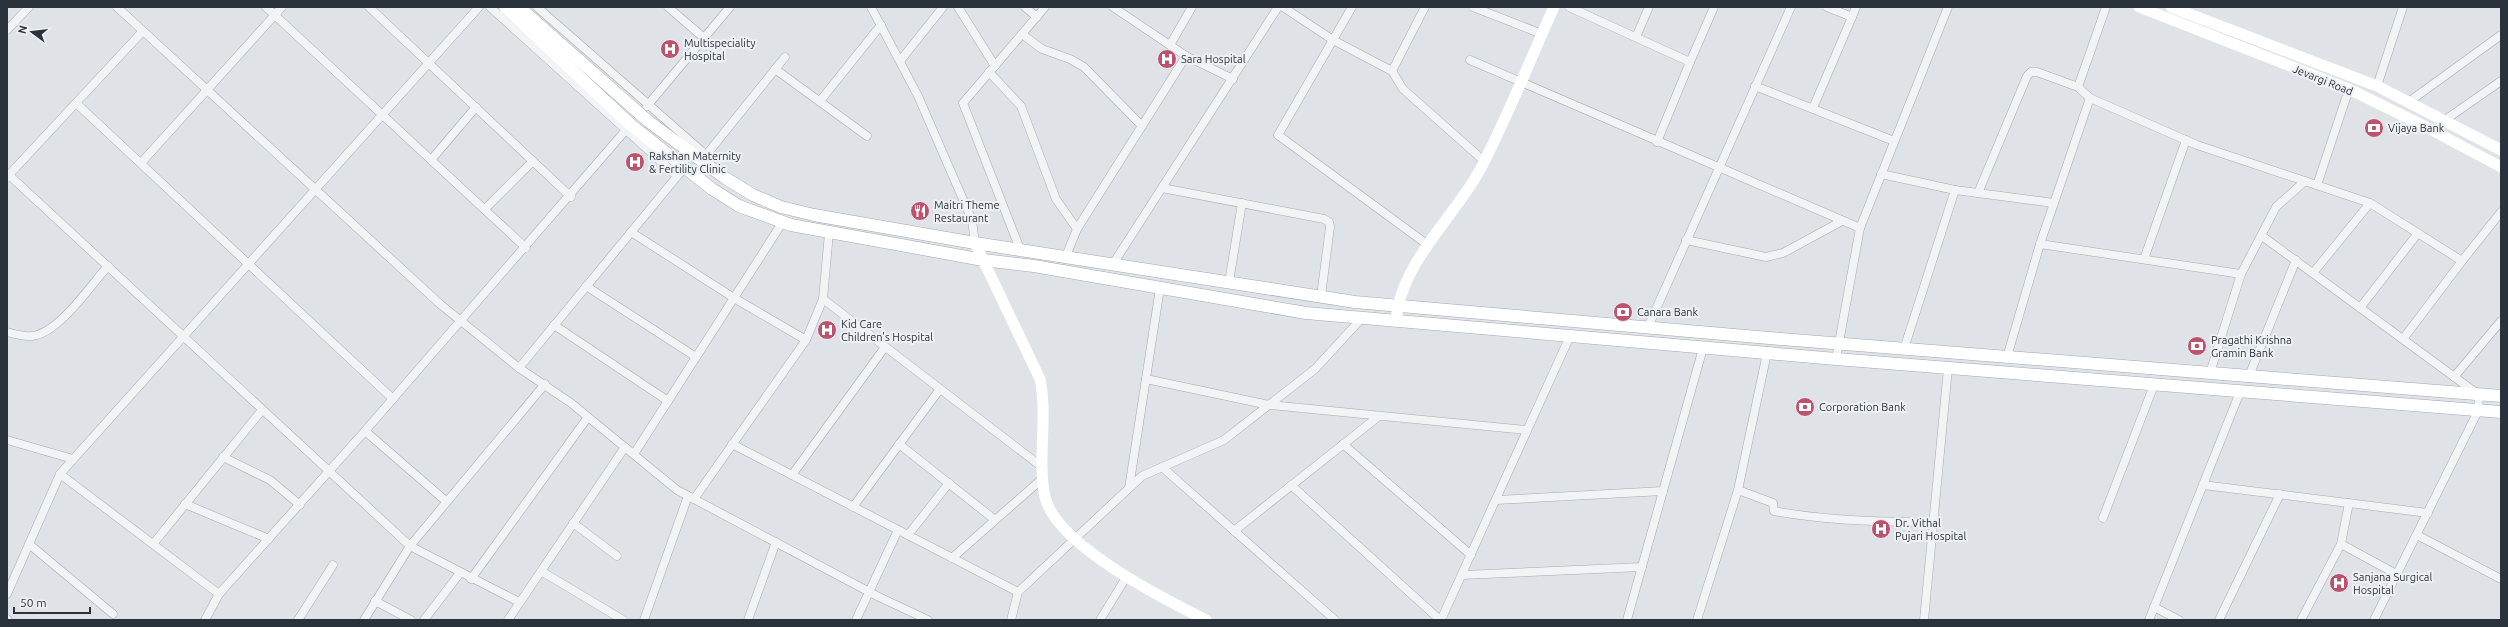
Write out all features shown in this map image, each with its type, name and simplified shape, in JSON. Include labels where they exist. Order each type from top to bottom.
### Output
[{"type":"main road","points":[[505,7],[681,172],[739,206],[782,222],[830,233],[983,260],[1034,266],[1306,313],[1703,348],[2501,412]]},
{"type":"main road","points":[[519,7],[648,121],[704,158],[753,195],[781,207],[814,215],[975,243],[1321,296],[1648,327],[1904,349],[2501,396]]},
{"type":"street","points":[[7,30],[29,7]]},
{"type":"street","points":[[117,7],[314,190],[440,304],[519,368],[545,384],[588,417],[677,490],[869,592],[928,620]]},
{"type":"street","points":[[266,7],[526,248]]},
{"type":"street","points":[[141,163],[282,7]]},
{"type":"street","points":[[370,7],[571,197]]},
{"type":"street","points":[[7,594],[60,474],[479,7]]},
{"type":"street","points":[[490,7],[626,131],[681,172],[519,368]]},
{"type":"street","points":[[537,7],[704,158],[785,57]]},
{"type":"street","points":[[668,7],[704,38]]},
{"type":"street","points":[[647,106],[730,7]]},
{"type":"street","points":[[872,7],[918,96],[972,220],[975,243],[1040,379],[1044,399],[1043,478],[1046,499],[1060,525],[1074,539],[1127,576],[1206,620]]},
{"type":"street","points":[[900,61],[943,7]]},
{"type":"street","points":[[958,7],[992,69],[1021,106],[1059,206],[1077,229]]},
{"type":"street","points":[[1025,7],[1037,17]]},
{"type":"street","points":[[1020,249],[963,103],[1045,7]]},
{"type":"street","points":[[1114,7],[1186,56],[1233,79]]},
{"type":"street","points":[[1170,45],[1192,7]]},
{"type":"street","points":[[1113,264],[1278,7]]},
{"type":"street","points":[[1283,7],[1333,40],[1392,71],[1403,89],[1484,161]]},
{"type":"street","points":[[1352,7],[1278,135],[1428,246]]},
{"type":"street","points":[[1392,71],[1425,7]]},
{"type":"street","points":[[1474,7],[1542,34]]},
{"type":"street","points":[[1396,321],[1397,304],[1428,246],[1484,161],[1554,7]]},
{"type":"street","points":[[1570,7],[1690,62]]},
{"type":"street","points":[[1636,38],[1649,7]]},
{"type":"street","points":[[1657,142],[1714,7]]},
{"type":"street","points":[[1648,327],[1791,7]]},
{"type":"street","points":[[1827,7],[1852,17]]},
{"type":"street","points":[[1813,108],[1856,7]]},
{"type":"street","points":[[1836,359],[1837,343],[1860,228],[1948,7]]},
{"type":"street","points":[[2078,87],[2106,7]]},
{"type":"street","name":"Jevargi Road","points":[[2139,7],[2349,89],[2426,126],[2501,167]]},
{"type":"street","points":[[2171,7],[2377,86],[2410,101],[2501,150]]},
{"type":"street","points":[[2377,86],[2402,7]]},
{"type":"street","points":[[820,101],[881,25]]},
{"type":"street","points":[[143,31],[8,176],[108,266],[329,473],[410,546],[471,579],[519,602]]},
{"type":"street","points":[[1022,34],[1042,49],[1080,65],[1142,126]]},
{"type":"street","points":[[2410,101],[2501,35]]},
{"type":"street","points":[[1066,256],[1077,229],[1186,56]]},
{"type":"street","points":[[1470,60],[1521,81],[1718,169],[1860,228]]},
{"type":"street","points":[[775,69],[867,136]]},
{"type":"street","points":[[1978,193],[2027,76],[2031,72],[2037,72],[2078,87],[2090,98],[2186,140],[2370,203],[2462,261]]},
{"type":"street","points":[[2445,120],[2501,81]]},
{"type":"street","points":[[1755,86],[1894,141]]},
{"type":"street","points":[[2318,185],[2349,89]]},
{"type":"street","points":[[2008,357],[2040,244],[2090,98]]},
{"type":"street","points":[[76,103],[394,399]]},
{"type":"street","points":[[431,160],[476,107]]},
{"type":"street","points":[[205,620],[219,594],[366,431],[571,197],[626,131]]},
{"type":"street","points":[[2144,259],[2186,140]]},
{"type":"street","points":[[485,209],[532,161]]},
{"type":"street","points":[[1881,174],[1955,190],[2054,203]]},
{"type":"street","points":[[2210,373],[2241,274],[2276,207],[2305,181]]},
{"type":"street","points":[[1162,188],[1324,219],[1329,222],[1330,227],[1321,296]]},
{"type":"street","points":[[1904,349],[1955,190]]},
{"type":"street","points":[[1229,282],[1242,203]]},
{"type":"street","points":[[2313,273],[2370,203]]},
{"type":"street","points":[[2403,339],[2501,212]]},
{"type":"street","points":[[1686,240],[1766,257],[1783,253],[1842,221]]},
{"type":"street","points":[[634,454],[782,222]]},
{"type":"street","points":[[631,232],[734,298],[806,340]]},
{"type":"street","points":[[644,620],[691,497],[732,444],[806,340],[823,299],[830,233]]},
{"type":"street","points":[[2360,308],[2418,233]]},
{"type":"street","points":[[2262,236],[2479,395],[2478,411],[2398,575],[2374,620]]},
{"type":"street","points":[[2040,244],[2241,274]]},
{"type":"street","points":[[2249,376],[2296,260]]},
{"type":"street","points":[[7,332],[30,337],[44,333],[56,326],[108,266]]},
{"type":"street","points":[[586,286],[696,357]]},
{"type":"street","points":[[1129,488],[1160,288]]},
{"type":"street","points":[[823,299],[1042,466]]},
{"type":"street","points":[[1011,620],[1018,592],[1142,476],[1224,440],[1315,369],[1362,318]]},
{"type":"street","points":[[2454,376],[2501,321]]},
{"type":"street","points":[[554,325],[668,401]]},
{"type":"street","points":[[1291,485],[1441,620],[1570,336]]},
{"type":"street","points":[[792,475],[885,346]]},
{"type":"street","points":[[1627,620],[1703,348]]},
{"type":"street","points":[[1698,620],[1738,490],[1767,353]]},
{"type":"street","points":[[1924,620],[1948,368]]},
{"type":"street","points":[[1146,380],[1268,405],[1528,430]]},
{"type":"street","points":[[364,620],[410,546],[545,384]]},
{"type":"street","points":[[2103,518],[2154,385]]},
{"type":"street","points":[[853,507],[940,389]]},
{"type":"street","points":[[2149,620],[2240,392]]},
{"type":"street","points":[[152,544],[262,410]]},
{"type":"street","points":[[1234,530],[1379,416]]},
{"type":"street","points":[[471,579],[588,417]]},
{"type":"street","points":[[366,431],[447,502]]},
{"type":"street","points":[[7,440],[73,460]]},
{"type":"street","points":[[732,444],[1018,592]]},
{"type":"street","points":[[899,444],[995,520]]},
{"type":"street","points":[[1343,444],[1471,555]]},
{"type":"street","points":[[508,620],[625,447]]},
{"type":"street","points":[[223,457],[270,480],[300,504]]},
{"type":"street","points":[[1162,467],[1336,620]]},
{"type":"street","points":[[60,474],[219,594]]},
{"type":"street","points":[[952,558],[1043,478]]},
{"type":"street","points":[[908,535],[949,483]]},
{"type":"street","points":[[2203,484],[2428,513]]},
{"type":"street","points":[[1738,490],[1773,503],[1774,511],[1784,513],[1826,518],[1934,523]]},
{"type":"street","points":[[1496,500],[1663,491]]},
{"type":"street","points":[[2219,620],[2280,494]]},
{"type":"street","points":[[2301,620],[2341,544],[2349,503]]},
{"type":"street","points":[[185,504],[269,539]]},
{"type":"street","points":[[573,524],[617,556]]},
{"type":"street","points":[[856,620],[898,530]]},
{"type":"street","points":[[2417,535],[2501,579]]},
{"type":"street","points":[[748,620],[776,542]]},
{"type":"street","points":[[29,544],[114,614]]},
{"type":"street","points":[[2341,544],[2398,575]]},
{"type":"street","points":[[298,620],[333,565]]},
{"type":"street","points":[[1462,575],[1642,567]]},
{"type":"street","points":[[541,571],[623,620]]},
{"type":"street","points":[[424,620],[460,573]]},
{"type":"street","points":[[1100,620],[1127,576]]},
{"type":"street","points":[[375,601],[411,620]]},
{"type":"street","points":[[2154,607],[2180,620]]},
{"type":"place","name":"Multispeciality Hospital","points":[[670,49]]},
{"type":"place","name":"Sara Hospital","points":[[1167,59]]},
{"type":"place","name":"Vijaya Bank","points":[[2374,128]]},
{"type":"place","name":"Rakshan Maternity & Fertility Clinic","points":[[635,162]]},
{"type":"place","name":"Maitri Theme Restaurant","points":[[920,211]]},
{"type":"place","name":"Canara Bank","points":[[1623,312]]},
{"type":"place","name":"Kid Care Children's Hospital","points":[[827,330]]},
{"type":"place","name":"Pragathi Krishna Gramin Bank","points":[[2197,346]]},
{"type":"place","name":"Corporation Bank","points":[[1805,407]]},
{"type":"place","name":"Dr. Vithal Pujari Hospital","points":[[1881,529]]},
{"type":"place","name":"Sanjana Surgical Hospital","points":[[2339,583]]}]
